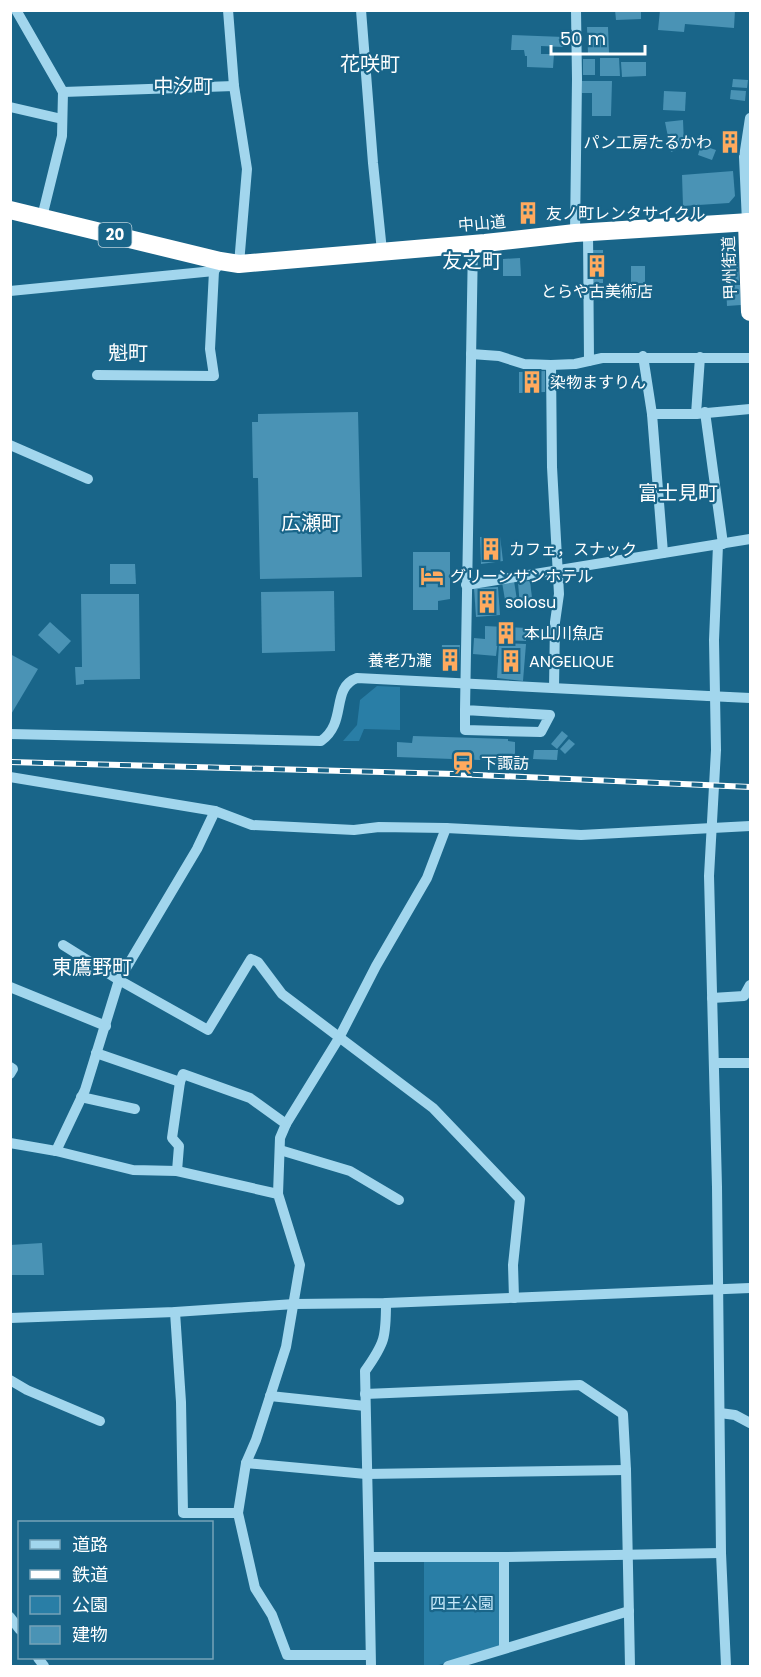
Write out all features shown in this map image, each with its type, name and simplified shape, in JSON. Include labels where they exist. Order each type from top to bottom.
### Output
[{"type":"highway","name":"20","points":[[11,214],[42,218],[217,266]]},
{"type":"highway","name":"中山道","points":[[217,266],[581,232],[749,222]]},
{"type":"highway","name":"甲州街道","points":[[749,222],[750,312]]},
{"type":"street","points":[[16,10],[63,92],[62,136],[42,218]]},
{"type":"street","points":[[228,10],[234,86],[247,168],[239,264]]},
{"type":"street","points":[[361,10],[372,163],[382,251]]},
{"type":"street","points":[[576,10],[581,232],[589,361]]},
{"type":"street","points":[[63,92],[234,86]]},
{"type":"street","points":[[10,107],[62,119]]},
{"type":"street","points":[[749,222],[744,157],[750,118]]},
{"type":"street","points":[[465,710],[550,715],[541,732],[465,730],[465,710],[466,682],[466,585],[473,243]]},
{"type":"street","points":[[10,291],[217,266],[210,349],[214,376],[97,375]]},
{"type":"street","points":[[471,354],[499,356],[524,364],[551,365],[574,364],[602,357],[750,358]]},
{"type":"street","points":[[643,356],[652,414],[663,553]]},
{"type":"street","points":[[700,357],[701,413],[720,544],[714,640],[716,750],[709,876],[719,1289],[721,1553],[726,1666]]},
{"type":"street","points":[[551,365],[552,467],[559,594],[555,622],[554,688]]},
{"type":"street","points":[[652,414],[750,409]]},
{"type":"street","points":[[10,445],[88,479]]},
{"type":"street","points":[[466,585],[750,539]]},
{"type":"street","points":[[10,734],[321,741],[329,735],[335,725],[343,688],[349,681],[357,678],[750,698]]},
{"type":"street","points":[[10,777],[215,811],[252,825],[354,830],[379,827],[446,828],[580,835],[750,826]]},
{"type":"street","points":[[56,1151],[81,1096],[106,1026],[119,980],[197,849],[215,811]]},
{"type":"street","points":[[370,1655],[287,1655],[272,1615],[255,1587],[238,1513],[246,1463],[256,1440],[286,1347],[300,1265],[278,1194],[280,1138],[333,1044],[339,1038],[376,966],[427,878],[446,828]]},
{"type":"street","points":[[63,945],[119,980],[208,1030],[251,959],[258,962],[282,994],[433,1108],[520,1199],[513,1265],[514,1298]]},
{"type":"street","points":[[712,998],[744,996],[750,984]]},
{"type":"street","points":[[10,987],[106,1026]]},
{"type":"street","points":[[96,1053],[180,1082]]},
{"type":"street","points":[[714,1063],[750,1063]]},
{"type":"street","points":[[10,1067],[13,1069],[10,1074]]},
{"type":"street","points":[[177,1172],[178,1146],[172,1138],[183,1074],[250,1098],[286,1124]]},
{"type":"street","points":[[81,1096],[135,1109]]},
{"type":"street","points":[[10,1143],[56,1151],[133,1170],[177,1172],[278,1194]]},
{"type":"street","points":[[280,1150],[350,1172],[399,1200]]},
{"type":"street","points":[[10,1318],[175,1312],[294,1304],[386,1303],[750,1288]]},
{"type":"street","points":[[371,1666],[365,1371],[379,1352],[386,1332],[386,1303]]},
{"type":"street","points":[[175,1312],[181,1402],[183,1513],[238,1513]]},
{"type":"street","points":[[10,1380],[27,1390],[100,1421]]},
{"type":"street","points":[[365,1394],[580,1385],[623,1414],[630,1666]]},
{"type":"street","points":[[270,1396],[365,1406]]},
{"type":"street","points":[[720,1413],[735,1415],[750,1423]]},
{"type":"street","points":[[246,1463],[366,1474],[626,1470]]},
{"type":"street","points":[[369,1557],[721,1553]]},
{"type":"street","points":[[504,1557],[504,1648]]},
{"type":"street","points":[[448,1666],[629,1611]]},
{"type":"green space","points":[[377,686],[400,687],[400,730],[364,729],[359,741],[343,741],[357,725],[360,700]]},
{"type":"green space","name":"四王公園","points":[[424,1562],[499,1562],[501,1565],[501,1647],[435,1666],[424,1666]]},
{"type":"building","points":[[615,10],[641,10],[641,19],[616,20]]},
{"type":"building","points":[[660,10],[735,10],[734,28],[685,24],[684,32],[658,30]]},
{"type":"building","points":[[587,27],[608,27],[609,53],[588,54]]},
{"type":"building","points":[[512,35],[564,37],[563,47],[541,46],[541,54],[554,54],[553,68],[527,67],[527,56],[524,50],[511,50]]},
{"type":"building","points":[[600,58],[619,58],[620,76],[600,76]]},
{"type":"building","points":[[583,59],[595,59],[595,75],[583,75]]},
{"type":"building","points":[[621,62],[646,62],[646,76],[622,77]]},
{"type":"building","points":[[733,79],[748,80],[747,88],[732,87]]},
{"type":"building","points":[[582,81],[612,81],[611,116],[592,116],[592,93],[582,93]]},
{"type":"building","points":[[731,90],[746,91],[745,101],[730,99]]},
{"type":"building","points":[[664,91],[686,92],[685,111],[663,110]]},
{"type":"building","points":[[683,120],[684,145],[675,147],[676,150],[671,152],[665,122]]},
{"type":"building","name":"パン工房たるかわ","points":[[723,133],[737,133],[737,151],[722,150]]},
{"type":"building","points":[[701,145],[716,150],[712,160],[698,155]]},
{"type":"building","points":[[733,171],[735,196],[729,203],[683,206],[682,175]]},
{"type":"building","name":"友ノ町レンタサイクル","points":[[535,204],[536,222],[521,222],[521,205]]},
{"type":"building","points":[[725,244],[729,244],[736,251],[736,259],[725,259]]},
{"type":"building","name":"とらや古美術店","points":[[590,250],[603,250],[603,283],[590,283]]},
{"type":"building","points":[[520,258],[521,276],[503,276],[503,259]]},
{"type":"building","points":[[725,262],[738,262],[739,282],[726,282]]},
{"type":"building","points":[[631,266],[645,266],[645,287],[631,287]]},
{"type":"building","points":[[726,285],[740,285],[741,305],[727,306]]},
{"type":"building","name":"染物ますりん","points":[[545,371],[545,392],[519,393],[519,372]]},
{"type":"building","points":[[358,412],[362,577],[260,579],[258,478],[253,478],[252,422],[258,422],[258,414]]},
{"type":"building","name":"カフェ，スナック","points":[[500,536],[503,561],[481,564],[480,537]]},
{"type":"building","name":"グリーンサンホテル","points":[[413,552],[450,552],[450,599],[438,601],[438,610],[413,610]]},
{"type":"building","points":[[110,564],[135,564],[136,584],[110,584]]},
{"type":"building","points":[[514,581],[517,600],[505,600],[502,582]]},
{"type":"building","points":[[530,581],[533,606],[520,608],[518,582]]},
{"type":"building","name":"solosu","points":[[498,587],[500,615],[476,617],[474,588]]},
{"type":"building","points":[[334,591],[335,651],[262,653],[261,592]]},
{"type":"building","points":[[81,594],[139,594],[140,679],[84,680],[84,684],[76,685],[75,667],[82,667]]},
{"type":"building","points":[[50,622],[71,641],[59,654],[38,635]]},
{"type":"building","points":[[485,626],[526,628],[526,641],[498,640],[496,656],[473,654],[474,638],[485,639]]},
{"type":"building","name":"ANGELIQUE","points":[[499,643],[526,644],[523,681],[497,678]]},
{"type":"building","name":"養老乃瀧","points":[[442,645],[460,645],[459,666],[441,666]]},
{"type":"building","points":[[10,654],[38,669],[10,716]]},
{"type":"building","points":[[562,731],[568,736],[557,749],[551,744]]},
{"type":"building","points":[[413,736],[508,739],[508,741],[515,742],[515,759],[508,758],[508,761],[397,757],[397,742],[412,743]]},
{"type":"building","points":[[569,739],[575,744],[565,754],[560,749]]},
{"type":"building","points":[[534,750],[558,750],[557,760],[533,759]]},
{"type":"building","points":[[42,1243],[44,1275],[10,1275],[10,1245]]},
{"type":"railway","points":[[10,762],[454,774],[750,787]]},
{"type":"place","name":"パン工房たるかわ","points":[[730,142]]},
{"type":"place","name":"友ノ町レンタサイクル","points":[[528,213]]},
{"type":"place","name":"とらや古美術店","points":[[597,266]]},
{"type":"place","name":"染物ますりん","points":[[532,382]]},
{"type":"place","name":"カフェ，スナック","points":[[491,549]]},
{"type":"place","name":"グリーンサンホテル","points":[[432,576]]},
{"type":"place","name":"solosu","points":[[487,602]]},
{"type":"place","name":"本山川魚店","points":[[506,633]]},
{"type":"place","name":"養老乃瀧","points":[[450,660]]},
{"type":"place","name":"ANGELIQUE","points":[[511,661]]},
{"type":"place","name":"下諏訪","points":[[463,763]]},
{"type":"district","name":"花咲町","points":[[370,64]]},
{"type":"district","name":"中汐町","points":[[183,86]]},
{"type":"district","name":"友之町","points":[[472,261]]},
{"type":"district","name":"魁町","points":[[128,353]]},
{"type":"district","name":"富士見町","points":[[678,493]]},
{"type":"district","name":"広瀬町","points":[[311,523]]},
{"type":"district","name":"東鷹野町","points":[[92,967]]}]
